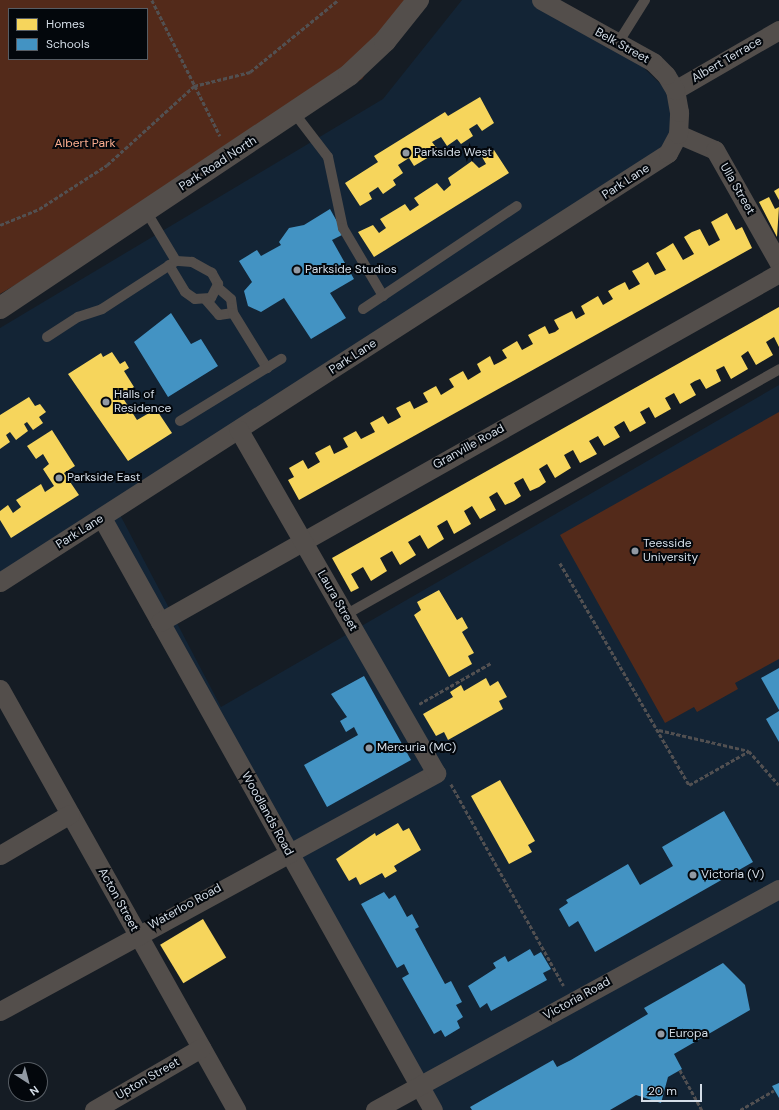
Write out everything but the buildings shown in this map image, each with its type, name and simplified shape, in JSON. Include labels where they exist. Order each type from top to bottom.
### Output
[{"type":"street","name":"Park Road North","points":[[0,308],[295,114],[349,75],[385,40],[418,0]]},
{"type":"street","name":"Belk Street","points":[[542,0],[653,62],[675,90],[679,112]]},
{"type":"street","name":"Albert Terrace","points":[[675,90],[717,68],[779,30]]},
{"type":"street","name":"Park Lane","points":[[0,582],[653,165],[668,153],[678,134],[679,112]]},
{"type":"street","name":"Ulla Street","points":[[678,134],[715,150],[779,263]]},
{"type":"street","name":"Granville Road","points":[[160,622],[779,273]]},
{"type":"street","name":"Laura Street","points":[[240,430],[402,714],[441,775]]},
{"type":"street","name":"Woodlands Road","points":[[102,518],[433,1110]]},
{"type":"street","name":"Acton Street","points":[[0,689],[5,710],[70,814],[236,1110]]},
{"type":"street","name":"Waterloo Road","points":[[0,1011],[137,933],[288,851],[441,775]]},
{"type":"street","points":[[0,855],[70,814]]},
{"type":"street","name":"Victoria Road","points":[[375,1110],[779,889]]},
{"type":"street","name":"Upton Street","points":[[94,1110],[202,1048]]},
{"type":"lane","points":[[618,43],[646,0]]},
{"type":"lane","points":[[295,114],[328,157],[344,228],[383,296]]},
{"type":"lane","points":[[363,309],[517,206]]},
{"type":"lane","points":[[146,211],[173,263],[185,292],[195,299],[206,300],[219,314],[233,313]]},
{"type":"lane","points":[[47,337],[78,317],[102,309],[173,263],[208,269],[215,277],[217,287],[231,300],[233,313],[267,368]]},
{"type":"lane","points":[[206,300],[217,287]]},
{"type":"lane","points":[[180,421],[281,359]]},
{"type":"lane","points":[[345,615],[779,369]]},
{"type":"path","points":[[152,0],[230,156]]},
{"type":"path","points":[[0,225],[39,209],[107,165],[194,86],[250,72],[338,0]]},
{"type":"path","points":[[560,563],[689,785],[749,751]]},
{"type":"path","points":[[402,714],[491,662]]},
{"type":"path","points":[[658,730],[749,751],[779,785]]},
{"type":"path","points":[[441,775],[573,1002]]},
{"type":"path","points":[[680,1070],[702,1110]]},
{"type":"path","points":[[740,1110],[774,1090]]},
{"type":"shaded area","name":"Teesside University","points":[[462,0],[541,0],[618,43],[678,101],[678,134],[653,165],[117,509],[221,707],[779,385],[779,1110],[430,1110],[102,518],[0,585],[0,328],[383,99]]},
{"type":"green space","name":"Albert Park","points":[[0,0],[414,0],[362,79],[0,294]]},
{"type":"green space","points":[[779,412],[779,659],[735,683],[738,689],[697,712],[694,707],[665,723],[560,535]]},
{"type":"place","name":"Parkside West","points":[[406,153]]},
{"type":"place","name":"Parkside Studios","points":[[297,270]]},
{"type":"place","name":"Halls of Residence","points":[[106,402]]},
{"type":"place","name":"Parkside East","points":[[59,478]]},
{"type":"place","name":"Teesside University","points":[[635,551]]},
{"type":"place","name":"Mercuria (MC)","points":[[369,748]]},
{"type":"place","name":"Victoria (V)","points":[[693,875]]},
{"type":"place","name":"Europa","points":[[661,1034]]}]
